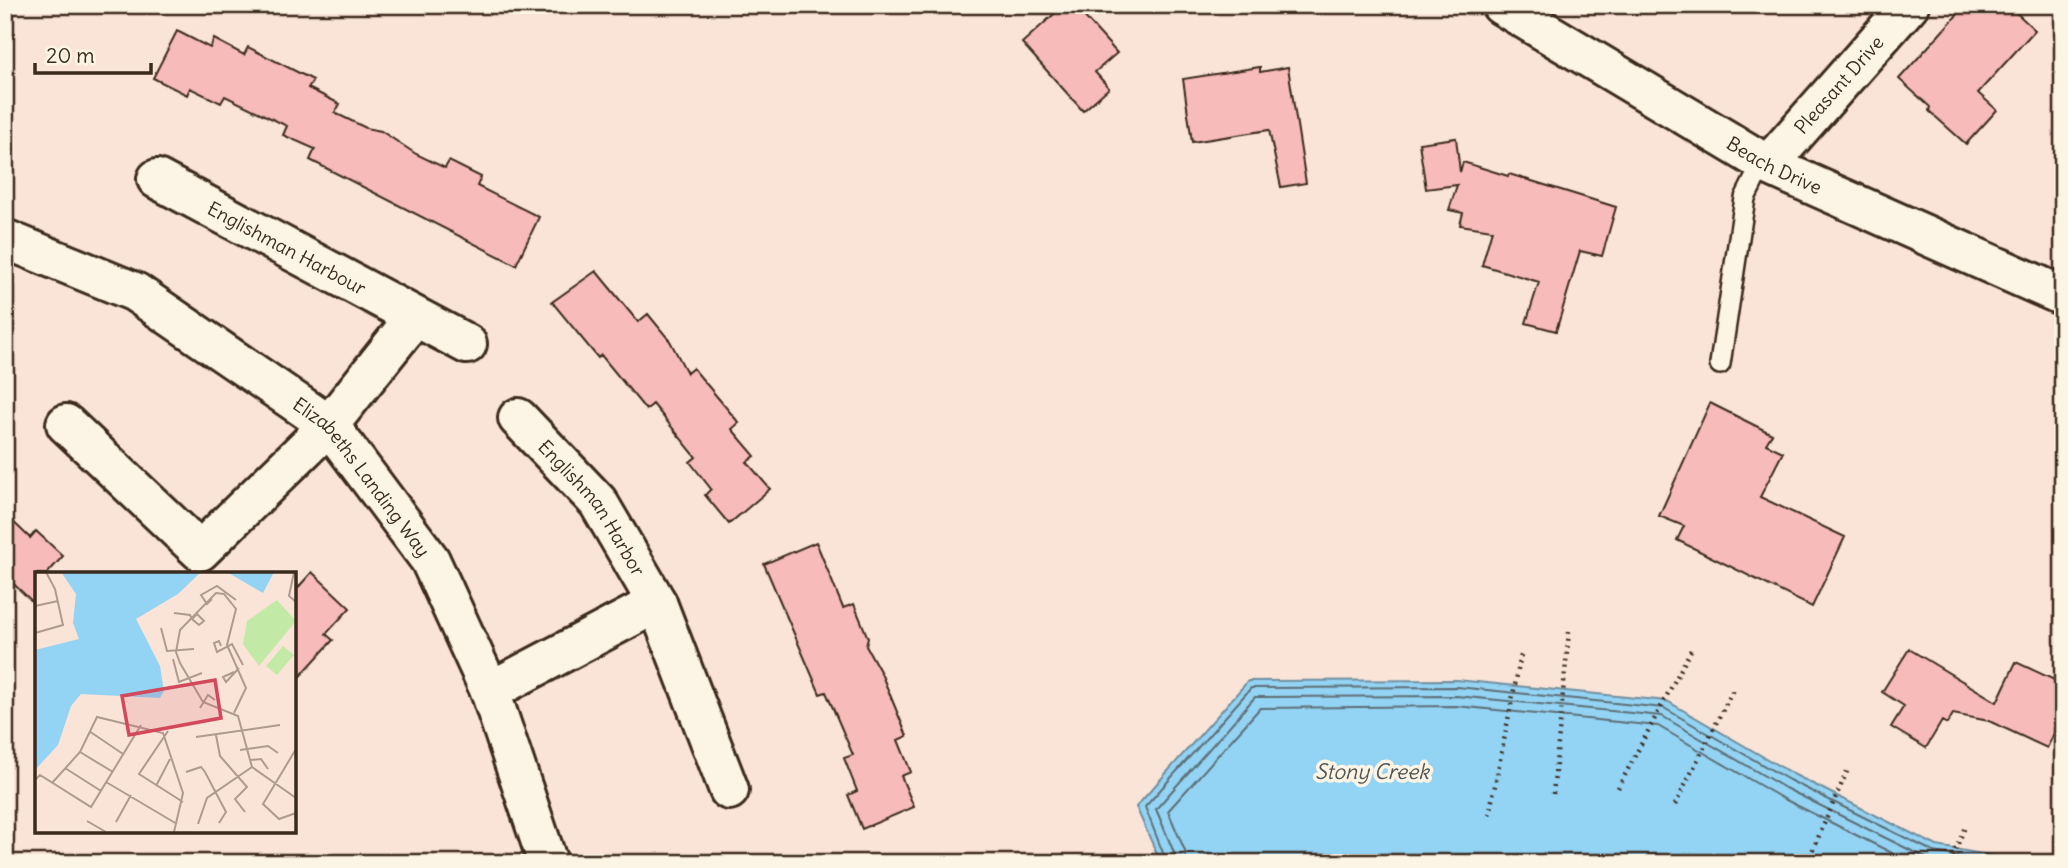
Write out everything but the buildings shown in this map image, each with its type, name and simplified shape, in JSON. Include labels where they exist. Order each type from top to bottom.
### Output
[{"type":"street","name":"Beach Drive","points":[[1501,5],[1765,163],[2063,296]]},
{"type":"street","name":"Pleasant Drive","points":[[1765,163],[1909,5]]},
{"type":"street","name":"Englishman Harbour","points":[[157,179],[467,344]]},
{"type":"street","name":"Elizabeths Landing Way","points":[[5,239],[135,292],[329,425],[430,560],[491,691],[548,863]]},
{"type":"street","points":[[66,424],[200,551],[329,425],[415,317]]},
{"type":"street","name":"Englishman Harbor","points":[[518,418],[598,502],[657,603],[729,790]]},
{"type":"street","points":[[491,691],[657,603]]},
{"type":"lane","points":[[1720,364],[1745,198],[1765,163]]},
{"type":"path","points":[[1553,794],[1570,632]]},
{"type":"path","points":[[1618,788],[1691,650]]},
{"type":"path","points":[[1489,815],[1521,655]]},
{"type":"path","points":[[1675,805],[1733,690]]},
{"type":"path","points":[[1807,863],[1849,767]]},
{"type":"path","points":[[1950,863],[1965,827]]},
{"type":"path","points":[[2052,863],[2055,853]]},
{"type":"water","name":"Stony Creek","points":[[1457,680],[1667,701],[1793,774],[1937,846],[2034,863],[1161,863],[1136,807],[1248,681]]}]
